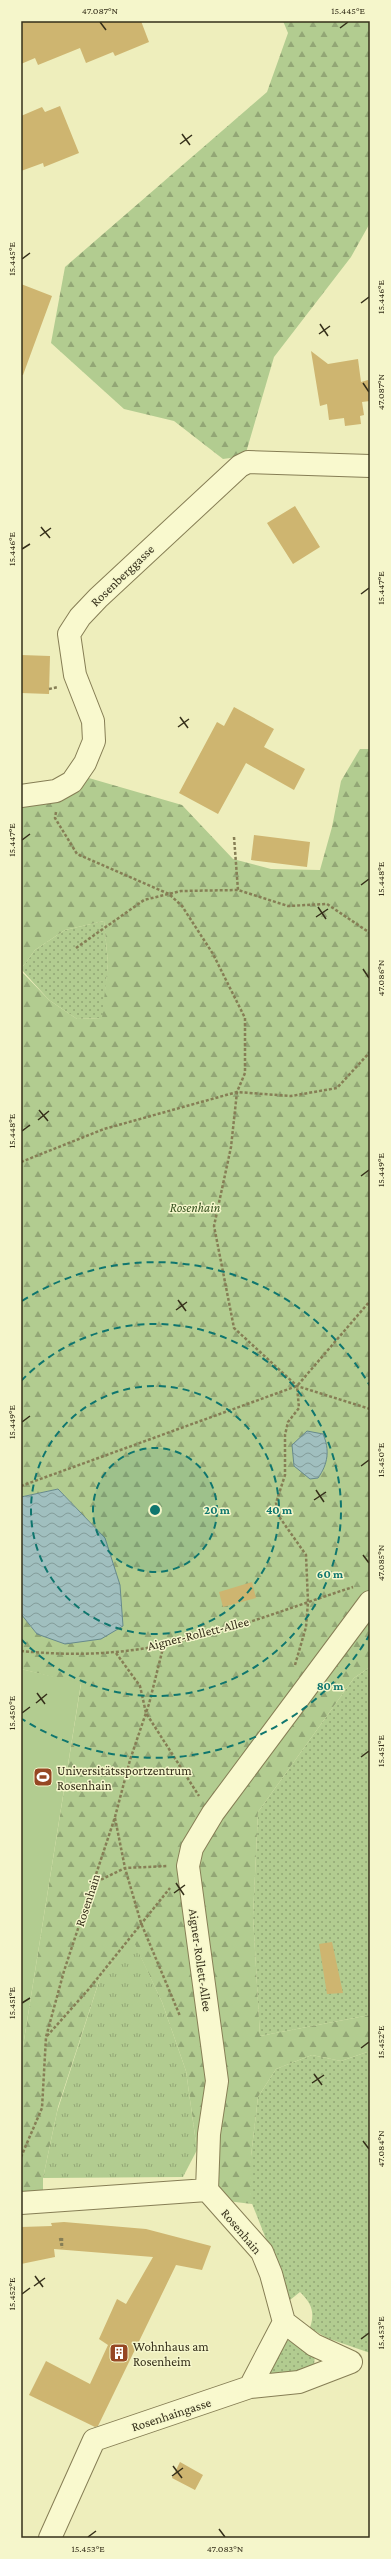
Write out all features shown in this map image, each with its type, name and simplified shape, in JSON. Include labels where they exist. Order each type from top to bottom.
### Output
[{"type":"street","name":"Rosenberggasse","points":[[21,796],[56,791],[72,782],[85,763],[94,741],[93,721],[75,676],[69,634],[80,617],[98,598],[240,466],[248,462],[370,466]]},
{"type":"street","name":"Aigner-Rollett-Allee","points":[[206,2190],[209,2134],[217,2080],[188,1866],[192,1848],[213,1814],[366,1593]]},
{"type":"street","points":[[21,2203],[206,2190]]},
{"type":"street","name":"Rosenhain","points":[[206,2190],[262,2252],[271,2274],[284,2322]]},
{"type":"street","points":[[250,2387],[284,2322]]},
{"type":"street","name":"Rosenhaingasse","points":[[50,2538],[94,2440],[250,2387],[299,2382],[351,2362],[314,2345],[284,2322]]},
{"type":"path","points":[[56,791],[55,818],[77,854],[169,894],[182,906],[213,954],[245,1018],[245,1073],[237,1092],[231,1146],[214,1226],[234,1328],[296,1386],[370,1409]]},
{"type":"path","points":[[234,837],[238,890]]},
{"type":"path","points":[[76,948],[144,900],[181,891],[238,890],[288,906],[327,904],[370,932]]},
{"type":"path","points":[[21,1162],[104,1129],[237,1092],[291,1096],[338,1088],[370,1052]]},
{"type":"path","points":[[21,1486],[296,1386],[370,1301]]},
{"type":"path","points":[[292,1669],[306,1627],[308,1602],[306,1555],[278,1515],[276,1503],[285,1475],[285,1436],[288,1422],[299,1408],[296,1386]]},
{"type":"path","name":"Aigner-Rollett-Allee","points":[[21,1651],[49,1654],[116,1652],[164,1644],[209,1633],[308,1602],[366,1593]]},
{"type":"path","name":"Rosenhain","points":[[21,2157],[42,2108],[46,2037],[64,1971],[115,1817],[130,1760],[146,1713],[164,1644]]},
{"type":"path","points":[[116,1652],[140,1686],[146,1713],[192,1787],[213,1814]]},
{"type":"path","points":[[115,1817],[125,1868],[141,1923],[180,2016]]},
{"type":"path","points":[[92,1884],[125,1868],[188,1866]]},
{"type":"path","points":[[46,2037],[88,1990],[188,1866]]},
{"type":"green space","points":[[283,21],[370,21],[370,223],[351,257],[274,357],[245,456],[223,459],[174,421],[124,409],[51,343],[65,267],[267,92],[288,33]]},
{"type":"green space","name":"Rosenhain","points":[[360,749],[370,749],[370,1667],[354,1678],[258,1812],[253,1916],[260,2036],[370,2015],[370,2051],[341,2061],[312,2055],[276,2069],[258,2097],[251,2156],[252,2204],[227,2201],[197,2150],[186,2071],[162,2002],[134,1943],[101,1975],[58,2107],[43,2178],[43,2190],[21,2192],[21,2059],[81,1684],[21,1669],[21,1614],[37,1634],[105,1538],[58,1489],[21,1497],[21,971],[49,1000],[77,1019],[102,1018],[108,963],[104,921],[65,930],[35,950],[21,969],[21,798],[75,774],[182,805],[233,859],[271,869],[320,870],[332,827],[341,781]]},
{"type":"green space","points":[[104,921],[108,963],[103,1018],[77,1019],[49,1000],[21,969],[35,950],[65,930]]},
{"type":"green space","points":[[370,1667],[370,2015],[260,2036],[253,1916],[258,1812],[354,1678]]},
{"type":"green space","name":"Universitätssportzentrum Rosenhain","points":[[21,1669],[81,1683],[21,2059]]},
{"type":"green space","points":[[134,1942],[162,2002],[186,2071],[197,2150],[183,2177],[43,2178],[57,2112],[101,1975]]},
{"type":"green space","points":[[370,2051],[370,2353],[327,2338],[310,2328],[312,2313],[310,2304],[300,2292],[290,2300],[251,2201],[251,2156],[258,2097],[276,2069],[312,2055],[341,2061]]},
{"type":"green space","points":[[291,2340],[315,2354],[314,2366],[272,2379],[269,2374],[286,2341]]},
{"type":"water","points":[[307,1431],[323,1434],[327,1446],[326,1462],[318,1478],[310,1479],[294,1466],[292,1445]]},
{"type":"water","points":[[58,1489],[105,1538],[120,1585],[123,1626],[101,1639],[65,1644],[37,1634],[21,1614],[21,1497]]},
{"type":"building","points":[[21,21],[141,21],[149,42],[115,56],[113,52],[86,63],[80,48],[38,65],[35,58],[21,64]]},
{"type":"building","points":[[60,106],[79,153],[44,167],[43,163],[21,171],[21,116],[42,107],[45,112]]},
{"type":"building","points":[[21,284],[52,296],[23,375],[21,375]]},
{"type":"building","points":[[311,351],[328,364],[358,359],[361,382],[368,380],[370,393],[370,401],[362,402],[364,415],[360,416],[361,424],[345,426],[344,418],[329,420],[327,404],[320,406]]},
{"type":"building","points":[[295,506],[320,547],[293,564],[267,523]]},
{"type":"building","points":[[21,655],[50,656],[49,694],[21,693]]},
{"type":"building","points":[[234,707],[274,729],[264,747],[305,769],[294,790],[246,763],[218,814],[179,793],[217,722],[224,726]]},
{"type":"building","points":[[254,835],[310,842],[307,867],[251,860]]},
{"type":"building","points":[[252,1582],[256,1598],[223,1607],[219,1592]]},
{"type":"building","points":[[332,1942],[343,1993],[327,1994],[319,1944]]},
{"type":"building","points":[[64,2222],[146,2229],[211,2246],[202,2270],[176,2265],[98,2426],[95,2427],[29,2395],[46,2361],[90,2384],[108,2345],[99,2339],[117,2299],[126,2304],[153,2257],[54,2249],[55,2257],[21,2264],[21,2227],[52,2226],[51,2223]]},
{"type":"building","points":[[180,2462],[203,2475],[195,2490],[172,2478]]},
{"type":"place","name":"Universitätssportzentrum Rosenhain","points":[[43,1777]]},
{"type":"place","name":"Wohnhaus am Rosenheim","points":[[119,2353]]}]
